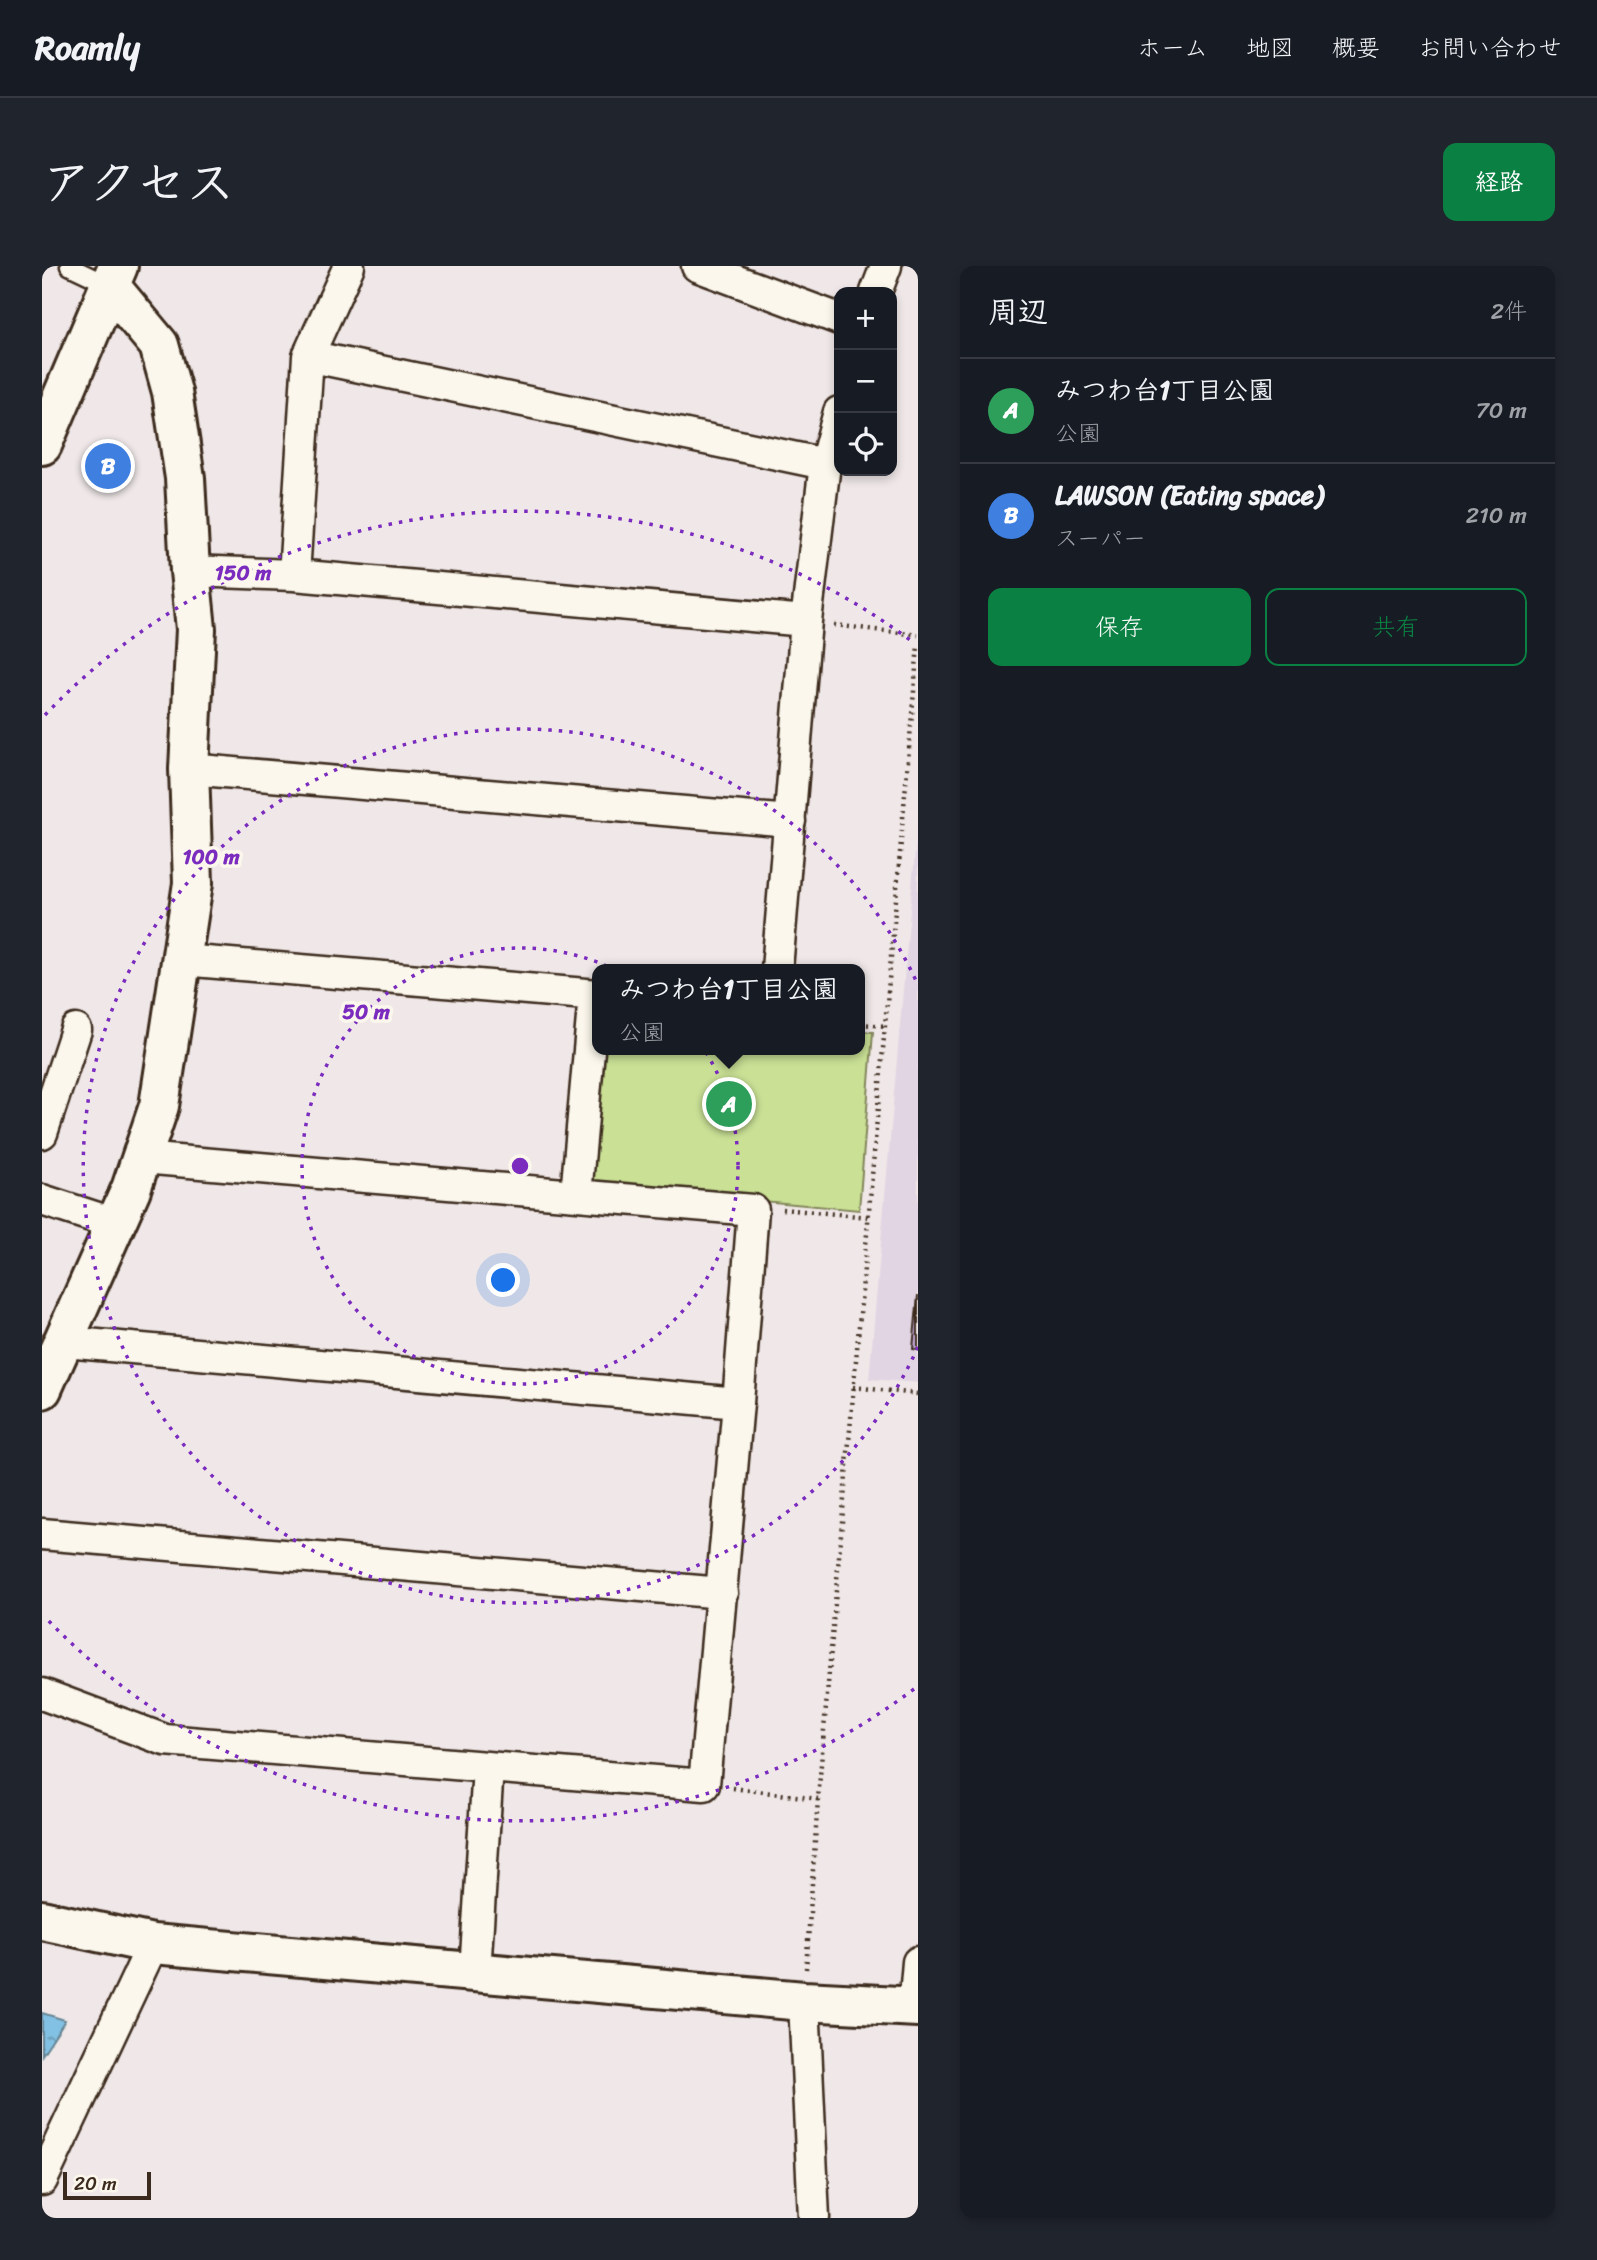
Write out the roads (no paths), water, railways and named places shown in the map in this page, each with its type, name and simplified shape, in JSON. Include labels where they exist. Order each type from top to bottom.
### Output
[{"type":"street","points":[[294,575],[308,356],[349,266]]},
{"type":"street","points":[[697,266],[834,317]]},
{"type":"street","points":[[878,287],[886,266]]},
{"type":"street","points":[[42,445],[114,275]]},
{"type":"street","points":[[42,1389],[116,1224],[159,1106],[193,883],[190,769],[196,629],[185,478],[172,391],[159,345],[114,275]]},
{"type":"street","points":[[308,356],[825,464]]},
{"type":"street","points":[[776,964],[806,621],[825,464],[839,413]]},
{"type":"street","points":[[190,571],[294,575],[806,621]]},
{"type":"street","points":[[190,769],[790,821]]},
{"type":"street","points":[[182,960],[592,995]]},
{"type":"street","points":[[42,1133],[76,1030]]},
{"type":"street","points":[[576,1195],[592,1035]]},
{"type":"street","points":[[42,1694],[165,1740],[704,1785],[753,1210],[142,1158]]},
{"type":"street","points":[[42,1200],[116,1224]]},
{"type":"street","points":[[65,1342],[738,1403]]},
{"type":"street","points":[[42,1534],[722,1594]]},
{"type":"street","points":[[475,1972],[488,1767]]},
{"type":"street","points":[[42,1920],[153,1944],[804,2001],[916,2007],[918,1962]]},
{"type":"street","points":[[42,2180],[153,1944]]},
{"type":"street","points":[[804,2001],[814,2218]]},
{"type":"lane","points":[[69,266],[114,275]]},
{"type":"water","points":[[42,2013],[65,2020],[42,2055]]},
{"type":"place","name":"LAWSON (Eating space)","points":[[108,466]]},
{"type":"place","name":"みつわ台1丁目公園","points":[[729,1104]]}]
